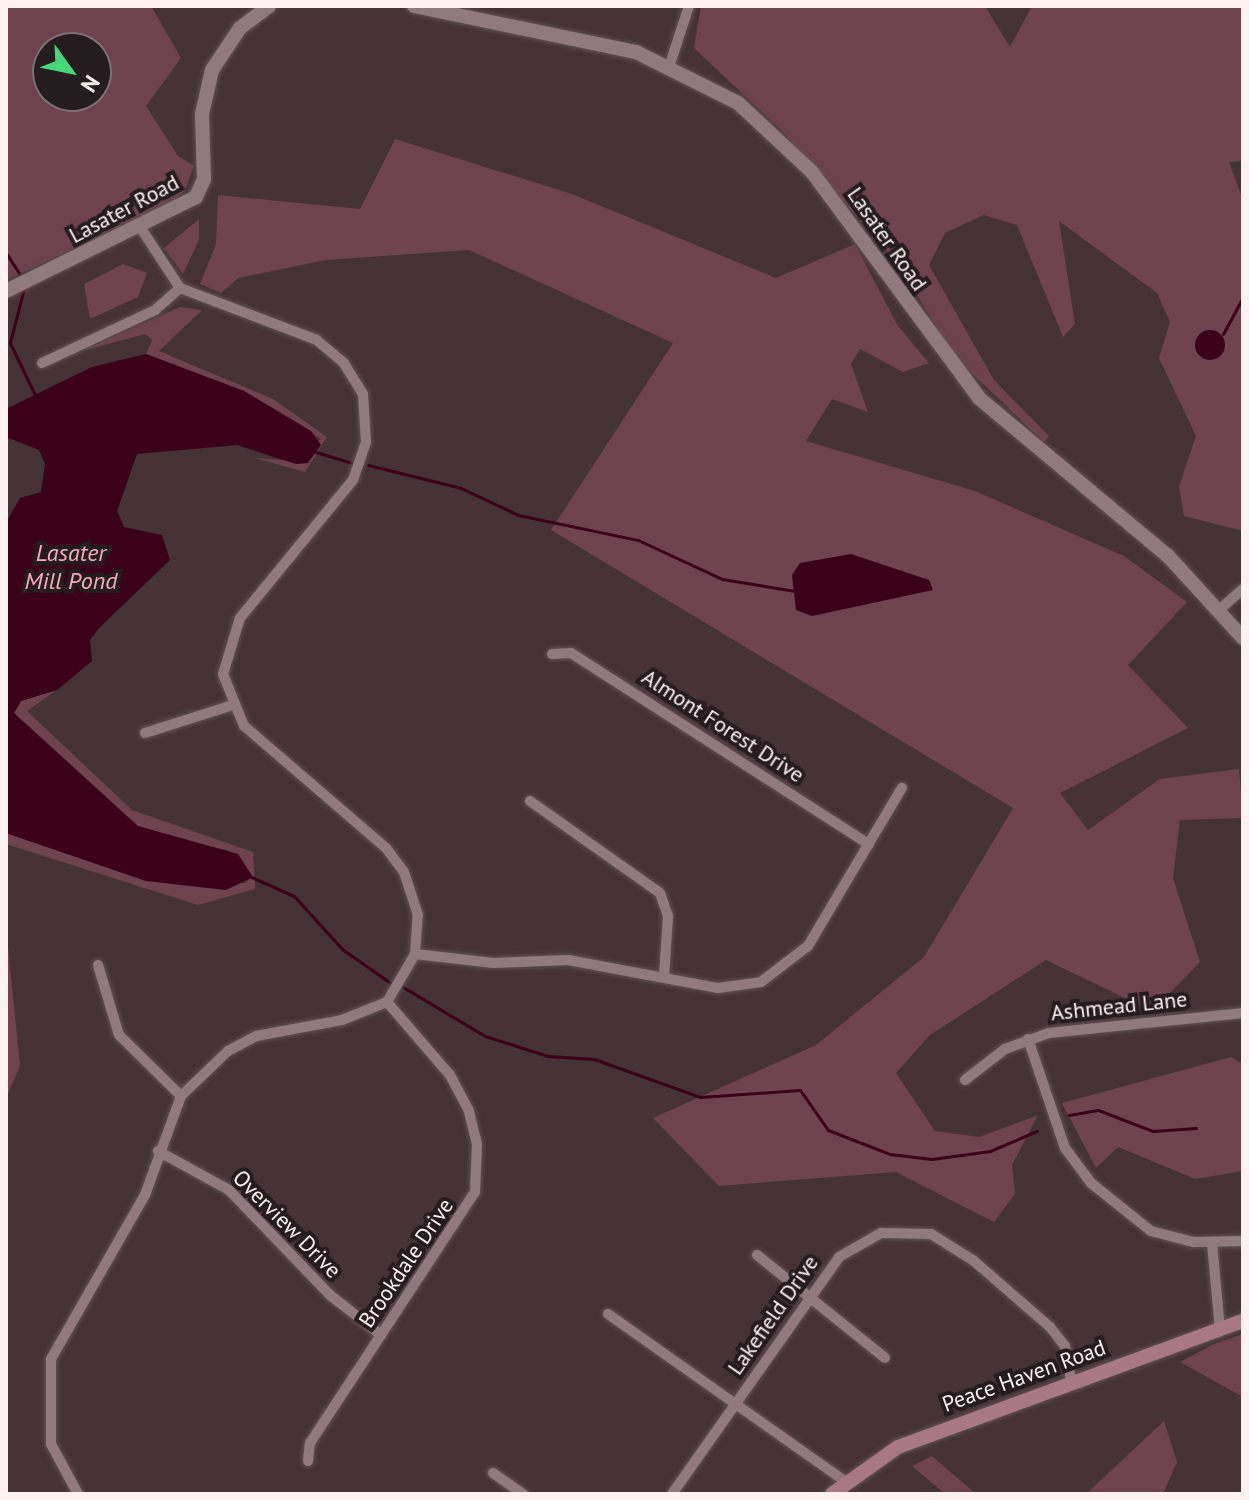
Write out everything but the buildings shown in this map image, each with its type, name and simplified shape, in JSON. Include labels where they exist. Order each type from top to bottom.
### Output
[{"type":"main road","name":"Peace Haven Road","points":[[832,1494],[843,1480],[898,1447],[1071,1381],[1243,1321]]},
{"type":"street","name":"Lasater Road","points":[[6,291],[142,230],[200,192],[212,70],[240,28],[269,6]]},
{"type":"street","name":"Lasater Road","points":[[414,6],[448,9],[603,43],[670,64],[729,97],[789,146],[979,398],[1162,550],[1220,609],[1243,638]]},
{"type":"street","points":[[670,64],[689,6]]},
{"type":"street","points":[[78,1494],[51,1444],[51,1359],[133,1219],[181,1096],[242,1043],[342,1020],[387,1002],[415,954],[418,915],[395,860],[244,726],[230,706],[223,674],[232,632],[353,480],[367,418],[351,371],[317,340],[180,288],[142,230]]},
{"type":"street","points":[[42,363],[155,310],[180,288]]},
{"type":"street","points":[[1220,609],[1243,589]]},
{"type":"street","name":"Almont Forest Drive","points":[[552,654],[571,653],[869,844]]},
{"type":"street","points":[[145,733],[230,706]]},
{"type":"street","points":[[415,954],[493,963],[568,960],[730,988],[776,975],[808,946],[902,788]]},
{"type":"street","points":[[530,801],[660,893],[668,916],[664,976]]},
{"type":"street","points":[[98,965],[119,1035],[181,1096]]},
{"type":"street","name":"Brookdale Drive","points":[[308,1461],[310,1443],[471,1203],[478,1160],[459,1091],[387,1002]]},
{"type":"street","name":"Ashmead Lane","points":[[965,1080],[1028,1039],[1243,1013]]},
{"type":"street","points":[[1028,1039],[1078,1168],[1151,1231],[1212,1243],[1243,1241]]},
{"type":"street","name":"Overview Drive","points":[[158,1151],[242,1200],[311,1277],[381,1335]]},
{"type":"street","name":"Lakefield Drive","points":[[672,1494],[809,1298],[853,1245],[881,1233],[931,1234],[1050,1327],[1065,1346],[1071,1381]]},
{"type":"street","points":[[1212,1243],[1220,1329]]},
{"type":"street","points":[[757,1255],[885,1358]]},
{"type":"street","points":[[608,1314],[843,1480]]},
{"type":"street","points":[[493,1473],[523,1494]]},
{"type":"shaded area","points":[[6,6],[151,6],[181,58],[146,106],[178,156],[194,166],[185,191],[166,206],[6,280]]},
{"type":"shaded area","points":[[701,6],[985,6],[1010,47],[1032,6],[1243,6],[1243,161],[1229,162],[1243,200],[1243,531],[1184,516],[1179,486],[1196,436],[1159,358],[1170,322],[1157,293],[1059,221],[1075,324],[1063,337],[1017,225],[984,215],[945,233],[929,265],[994,380],[1049,436],[1044,442],[954,356],[899,265],[781,130],[694,48]]},
{"type":"shaded area","points":[[395,139],[572,194],[776,278],[855,244],[898,326],[929,363],[903,372],[860,349],[851,364],[868,412],[832,399],[806,441],[975,491],[1124,556],[1187,602],[1128,665],[1188,728],[1060,793],[1088,830],[1160,779],[1239,769],[1243,818],[1180,820],[1173,878],[1200,962],[1152,1011],[1046,960],[930,1035],[896,1073],[935,1131],[979,1137],[1038,1115],[1012,1165],[1015,1194],[994,1222],[896,1172],[719,1186],[653,1118],[816,1045],[924,957],[1013,808],[551,530],[673,343],[469,250],[326,260],[238,278],[221,293],[200,284],[216,244],[218,195],[360,209]]},
{"type":"shaded area","points":[[199,219],[199,240],[183,274],[164,248]]},
{"type":"shaded area","points":[[123,264],[147,273],[138,297],[90,319],[84,284]]},
{"type":"shaded area","points":[[180,307],[202,310],[159,351],[273,399],[327,437],[305,472],[255,458],[283,460],[321,439],[244,391],[146,354],[152,340],[145,334],[82,351]]},
{"type":"shaded area","points":[[57,690],[27,711],[132,810],[253,852],[255,889],[198,905],[6,844],[6,833],[146,881],[245,883],[252,877],[226,849],[197,848],[138,826],[21,724],[14,713],[21,701]]},
{"type":"shaded area","points":[[6,927],[20,1066],[6,1098]]},
{"type":"shaded area","points":[[1231,1057],[1243,1064],[1243,1171],[1195,1179],[1118,1147],[1096,1168],[1062,1103]]},
{"type":"shaded area","points":[[1243,1334],[1243,1397],[1180,1362],[1214,1344]]},
{"type":"shaded area","points":[[1164,1421],[1177,1462],[1163,1494],[1086,1494]]},
{"type":"shaded area","points":[[932,1456],[976,1494],[945,1494],[912,1466]]},
{"type":"water","points":[[1210,330],[1221,334],[1225,345],[1221,356],[1210,360],[1199,356],[1195,345],[1199,334]]},
{"type":"water","name":"Lasater Mill Pond","points":[[146,354],[244,391],[311,431],[321,445],[308,463],[296,464],[237,445],[137,454],[117,511],[124,527],[162,535],[170,560],[99,628],[90,640],[92,661],[57,690],[21,701],[14,713],[138,826],[238,854],[253,877],[226,890],[146,881],[6,833],[6,523],[20,498],[41,492],[45,464],[39,450],[6,437],[6,409],[92,367]]},
{"type":"water","points":[[851,554],[929,580],[933,590],[812,616],[796,610],[792,575],[800,563]]},
{"type":"waterway","points":[[6,253],[21,276]]},
{"type":"waterway","points":[[24,288],[10,343],[35,395]]},
{"type":"waterway","points":[[1223,334],[1243,297]]},
{"type":"waterway","points":[[316,452],[353,463]]},
{"type":"waterway","points":[[368,465],[461,488],[518,515],[638,540],[722,579],[795,591]]},
{"type":"waterway","points":[[249,876],[294,896],[342,949],[392,984]]},
{"type":"waterway","points":[[403,987],[485,1036],[548,1056],[594,1059],[700,1097],[800,1090],[828,1130],[890,1154],[932,1159],[990,1151],[1037,1131]]},
{"type":"waterway","points":[[1069,1115],[1098,1110],[1153,1131],[1196,1128]]}]
